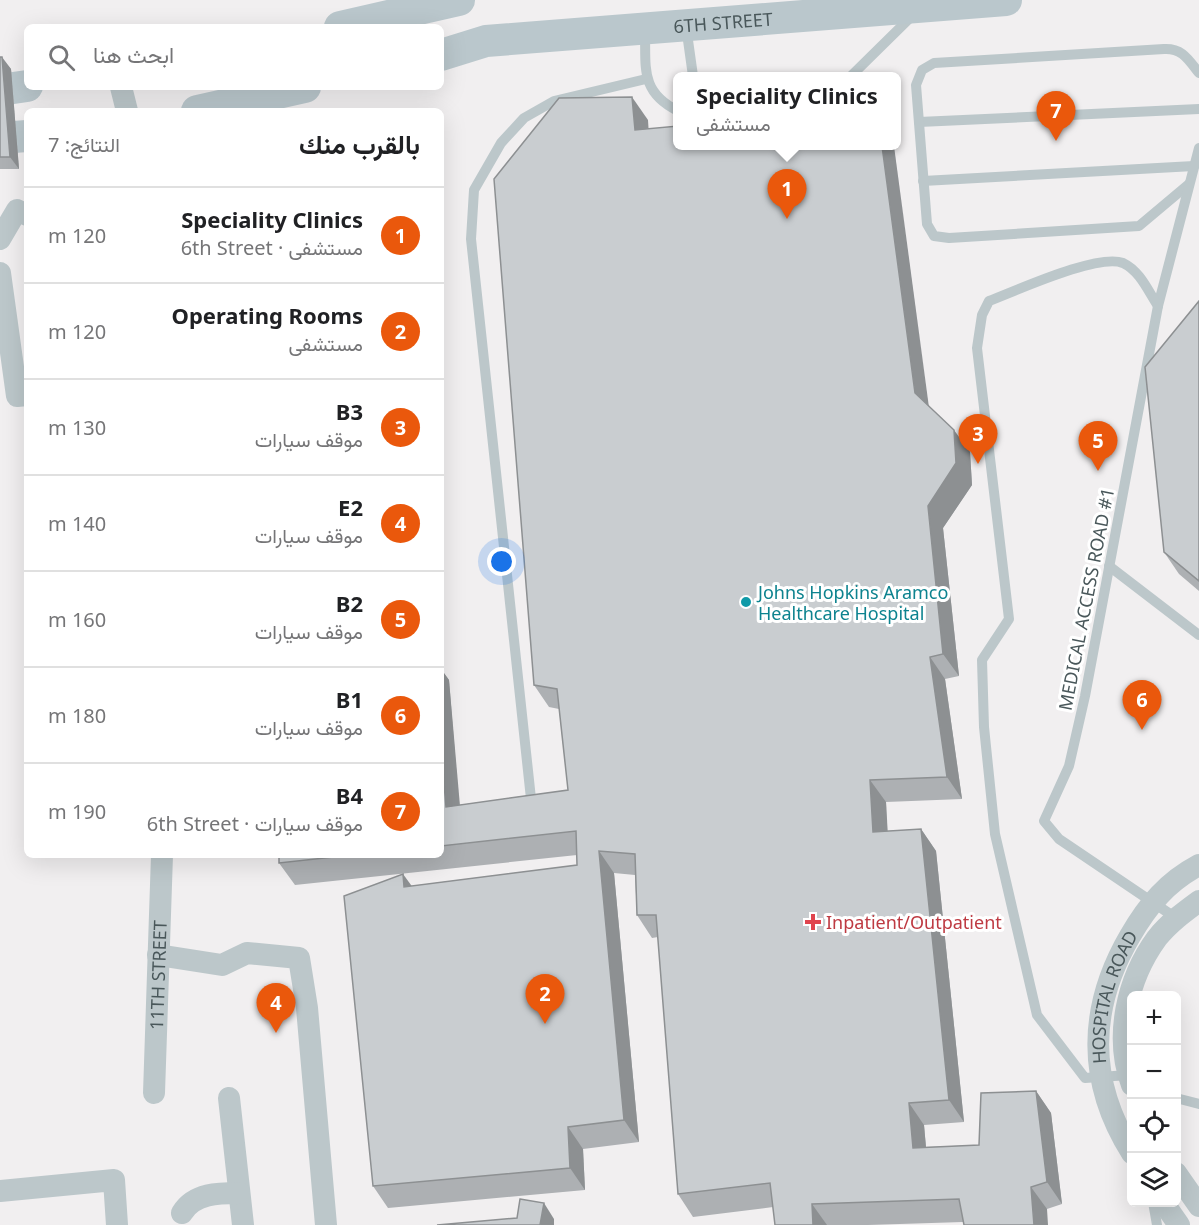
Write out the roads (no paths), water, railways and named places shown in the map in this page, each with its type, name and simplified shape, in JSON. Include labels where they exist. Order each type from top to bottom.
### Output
[{"type":"main road","points":[[353,24],[459,0]]},
{"type":"main road","name":"6TH STREET","points":[[444,54],[486,41],[671,18],[920,7],[1006,0]]},
{"type":"main road","points":[[0,90],[24,86]]},
{"type":"main road","points":[[210,108],[292,90]]},
{"type":"main road","points":[[0,138],[24,136]]},
{"type":"street","points":[[122,90],[126,108]]},
{"type":"street","points":[[0,239],[17,210],[24,214]]},
{"type":"street","points":[[0,273],[17,396],[24,395]]},
{"type":"street","name":"11TH STREET","points":[[154,1093],[162,858]]},
{"type":"street","name":"HOSPITAL ROAD","points":[[1127,1145],[1108,1109],[1100,1077],[1097,1038],[1101,1004],[1121,952],[1152,901],[1170,884],[1199,865]]},
{"type":"street","name":"HOSPITAL ROAD","points":[[1127,1060],[1123,1035],[1128,999],[1140,969],[1157,939],[1176,918],[1199,901]]},
{"type":"street","points":[[159,955],[222,965],[247,953],[299,958],[307,1008],[326,1225]]},
{"type":"street","points":[[230,1098],[243,1225]]},
{"type":"street","points":[[0,1191],[114,1180],[117,1225]]},
{"type":"street","points":[[1181,1180],[1199,1206]]},
{"type":"street","points":[[182,1213],[187,1204],[194,1200],[214,1194],[239,1193]]},
{"type":"street","points":[[1167,1207],[1179,1225]]},
{"type":"lane","points":[[855,72],[920,7]]},
{"type":"lane","points":[[671,18],[691,72]]},
{"type":"lane","points":[[646,79],[671,18]]},
{"type":"lane","points":[[1189,184],[1140,226],[949,238],[934,236],[927,224],[916,85],[922,70],[934,63],[1176,48],[1185,54],[1199,72]]},
{"type":"lane","points":[[646,79],[660,102],[673,108]]},
{"type":"lane","points":[[533,815],[471,239],[474,190],[501,143],[524,118],[554,101],[646,79]]},
{"type":"lane","points":[[919,122],[1199,109]]},
{"type":"lane","name":"MEDICAL ACCESS ROAD #1","points":[[1176,918],[1059,839],[1044,821],[1069,766],[1158,306],[1199,148]]},
{"type":"lane","points":[[923,181],[1194,166]]},
{"type":"lane","points":[[1127,1079],[1085,1078],[1037,1016],[995,834],[984,727],[982,660],[1009,619],[977,348],[982,315],[989,301],[1094,263],[1121,262],[1136,272],[1158,306]]},
{"type":"lane","points":[[1109,566],[1199,636]]},
{"type":"lane","points":[[1180,1099],[1199,1104]]},
{"type":"lane","points":[[1155,1207],[1157,1225]]},
{"type":"place","name":"B4","points":[[1056,141]]},
{"type":"place","name":"Speciality Clinics","points":[[787,219]]},
{"type":"place","name":"B3","points":[[978,464]]},
{"type":"place","name":"B2","points":[[1098,471]]},
{"type":"place","name":"Johns Hopkins Aramco Healthcare Hospital","points":[[746,602]]},
{"type":"place","name":"B1","points":[[1142,730]]},
{"type":"place","name":"Inpatient/Outpatient","points":[[813,922]]},
{"type":"place","name":"Operating Rooms","points":[[545,1024]]},
{"type":"place","name":"E2","points":[[276,1033]]}]
